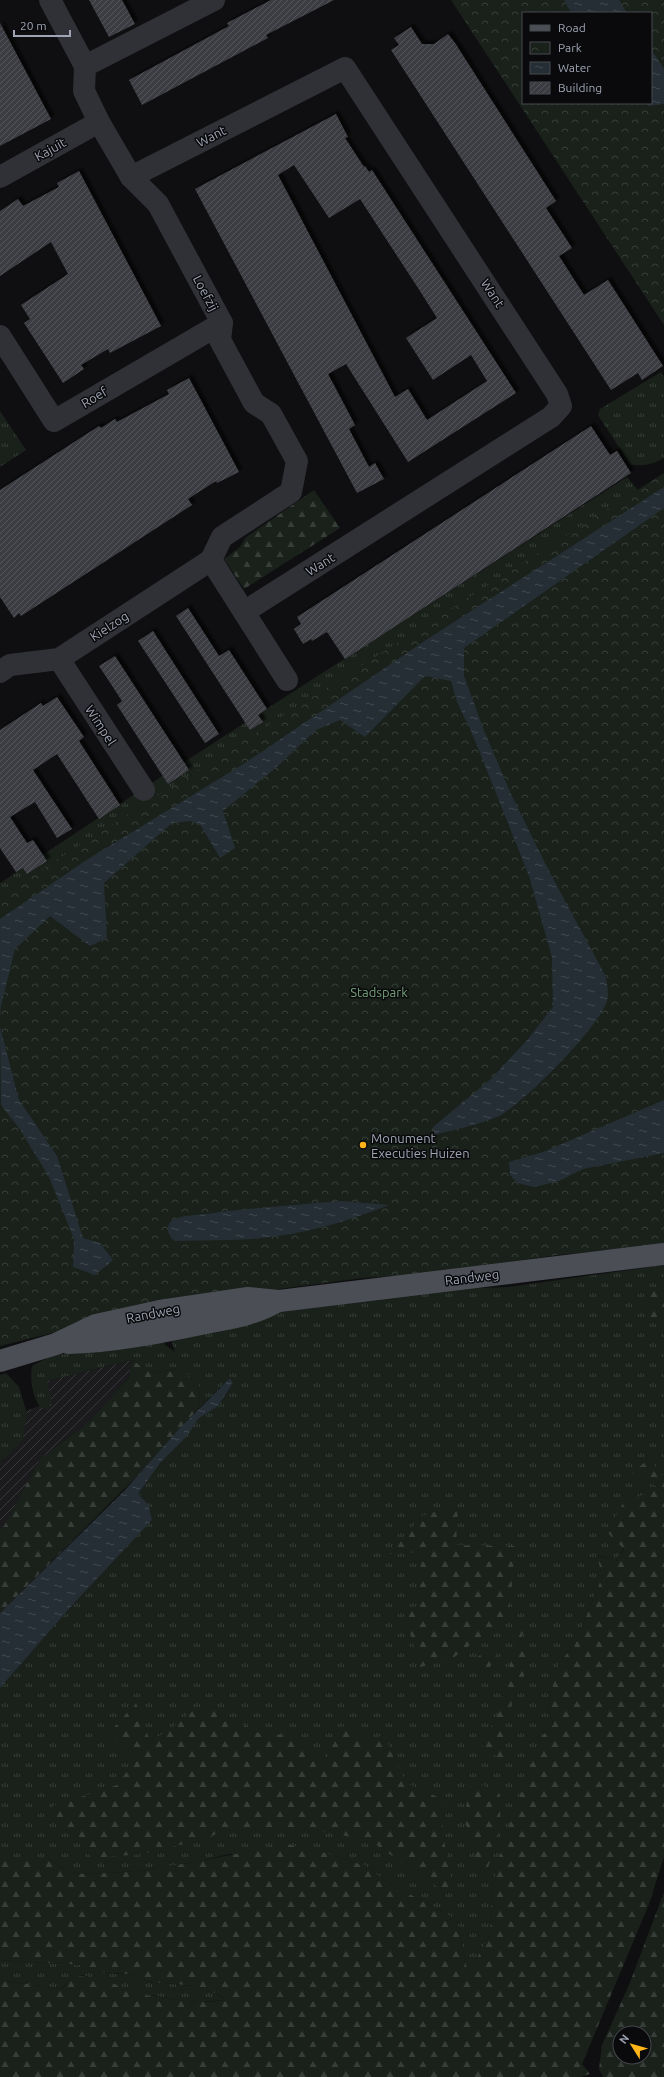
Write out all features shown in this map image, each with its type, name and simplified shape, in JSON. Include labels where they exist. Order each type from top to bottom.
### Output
[{"type":"main road","name":"Randweg","points":[[0,1361],[56,1344],[96,1326],[160,1310],[248,1298],[279,1300],[664,1254]]},
{"type":"street","points":[[50,0],[85,66],[214,0]]},
{"type":"street","name":"Loefzij","points":[[85,66],[84,91],[99,122],[131,177],[158,204],[222,323],[220,340],[250,396],[254,403],[272,414],[297,461],[291,492],[222,537],[211,560]]},
{"type":"street","name":"Want","points":[[131,177],[345,68],[507,315],[557,394],[561,406],[551,417],[244,612]]},
{"type":"street","name":"Kajuit","points":[[0,177],[99,122]]},
{"type":"street","name":"Roef","points":[[0,336],[54,421],[113,385],[222,323]]},
{"type":"street","points":[[211,560],[287,680]]},
{"type":"street","name":"Kielzog","points":[[0,672],[10,665],[59,659],[211,560]]},
{"type":"street","name":"Wimpel","points":[[59,659],[144,790]]},
{"type":"shaded area","points":[[132,1360],[129,1378],[84,1426],[40,1459],[4,1526],[0,1529],[0,1461],[8,1456],[27,1414],[26,1411],[39,1406],[47,1381]]},
{"type":"green space","points":[[451,0],[664,0],[664,325]]},
{"type":"green space","points":[[661,372],[664,378],[664,458],[648,464],[630,464],[598,415],[600,409]]},
{"type":"green space","points":[[0,411],[26,450],[0,467]]},
{"type":"green space","name":"Stadspark","points":[[664,473],[664,1244],[558,1255],[419,1275],[363,1278],[263,1291],[152,1308],[0,1346],[0,896]]},
{"type":"green space","points":[[627,477],[645,499],[0,919],[0,883],[150,784]]},
{"type":"green space","points":[[314,490],[340,528],[244,589],[224,559],[240,547],[245,538]]},
{"type":"green space","points":[[664,1265],[664,1475],[660,1476],[633,1473],[660,1488],[616,1561],[598,1555],[602,1577],[574,1647],[559,1663],[547,1708],[554,1724],[541,1737],[492,1887],[490,1934],[468,1975],[457,1920],[384,1880],[366,1866],[313,1849],[229,1854],[200,1861],[139,1871],[107,1873],[70,1874],[48,1858],[0,1858],[0,1688],[76,1601],[148,1504],[138,1494],[161,1462],[198,1419],[218,1406],[233,1383],[230,1378],[200,1407],[199,1382],[177,1369],[151,1373],[132,1360],[47,1381],[52,1403],[48,1410],[40,1407],[33,1392],[31,1377],[32,1366],[51,1356],[161,1336],[165,1345],[175,1352],[169,1333],[291,1307],[449,1289],[509,1287]]},
{"type":"green space","points":[[652,1287],[664,1289],[664,1319],[645,1321]]},
{"type":"green space","points":[[132,1360],[151,1373],[177,1369],[199,1382],[200,1407],[141,1472],[0,1613],[0,1529],[4,1526],[40,1459],[84,1426],[129,1378]]},
{"type":"green space","points":[[6,1373],[19,1387],[27,1414],[23,1439],[8,1456],[0,1461],[0,1375]]},
{"type":"green space","points":[[651,1457],[660,1476],[664,1475],[664,1857],[649,1904],[582,2064],[590,2074],[581,2077],[0,2077],[0,1980],[62,1989],[71,1977],[81,1976],[104,1981],[152,1997],[163,2000],[141,1993],[193,2002],[225,2000],[217,1994],[200,1987],[151,1981],[127,1974],[98,1972],[82,1965],[0,1960],[0,1858],[48,1858],[70,1874],[107,1873],[139,1871],[200,1861],[284,1844],[313,1849],[366,1866],[384,1880],[457,1920],[468,1974],[490,1934],[492,1887],[504,1840],[541,1737],[554,1724],[547,1708],[559,1662],[574,1647],[602,1577],[597,1555],[616,1561],[624,1549],[607,1532],[623,1503],[660,1488],[632,1473]]},
{"type":"green space","points":[[458,1504],[456,1545],[515,1546],[509,1616],[449,1661],[420,1667],[403,1609],[419,1606],[421,1552],[390,1554],[422,1516]]},
{"type":"green space","points":[[533,1611],[520,1640],[528,1666],[505,1718],[505,1763],[481,1745],[499,1712],[518,1632]]},
{"type":"green space","points":[[504,1639],[485,1677],[470,1662]]},
{"type":"green space","points":[[136,1703],[150,1741],[171,1729],[192,1711],[214,1710],[261,1734],[291,1735],[305,1739],[321,1766],[346,1722],[366,1743],[384,1734],[406,1783],[442,1799],[443,1836],[452,1881],[448,1894],[369,1840],[294,1827],[225,1830],[205,1839],[142,1854],[92,1858],[47,1808],[117,1785],[136,1759],[107,1735]]},
{"type":"green space","points":[[471,1780],[499,1792],[501,1827],[483,1883],[464,1818]]},
{"type":"green space","points":[[664,1892],[664,2077],[603,2077],[599,2069],[602,2045],[629,1985]]},
{"type":"green space","points":[[0,1960],[82,1965],[105,1973],[127,1974],[152,1982],[193,1986],[210,1990],[225,2000],[201,2002],[183,2001],[146,1994],[168,2001],[146,1997],[124,1988],[82,1975],[65,1984],[62,1989],[0,1980]]},
{"type":"water","points":[[564,0],[619,0],[626,12],[570,12]]},
{"type":"water","points":[[652,51],[664,69],[664,104],[649,106],[646,104],[652,104]]},
{"type":"water","points":[[664,487],[664,508],[464,648],[464,676],[483,728],[510,792],[549,871],[606,977],[608,989],[607,1001],[591,1028],[542,1081],[510,1109],[499,1116],[484,1122],[434,1135],[433,1127],[491,1079],[527,1040],[553,1007],[552,957],[529,876],[472,733],[457,702],[451,681],[425,676],[365,737],[340,720],[316,730],[279,765],[223,811],[235,848],[220,858],[201,826],[191,821],[172,823],[104,883],[107,938],[90,946],[50,916],[15,949],[1,1006],[0,1018],[0,919],[85,861],[245,763],[429,638]]},
{"type":"water","points":[[0,1027],[19,1100],[57,1156],[83,1238],[100,1243],[113,1260],[95,1275],[73,1267],[74,1239],[49,1177],[21,1131],[1,1105]]},
{"type":"water","points":[[664,1100],[664,1153],[583,1169],[559,1181],[534,1187],[517,1183],[510,1175],[509,1162],[543,1152]]},
{"type":"water","points":[[341,1201],[389,1205],[326,1226],[261,1238],[175,1241],[170,1236],[168,1230],[169,1224],[172,1221],[186,1216],[256,1208]]},
{"type":"water","points":[[230,1378],[233,1383],[218,1406],[198,1419],[187,1436],[161,1462],[138,1494],[148,1504],[152,1520],[76,1601],[0,1688],[0,1613],[124,1491],[180,1428]]},
{"type":"building","points":[[89,0],[122,0],[135,24],[109,37]]},
{"type":"building","points":[[271,0],[334,0],[266,35],[268,38],[142,105],[129,80],[229,26],[227,23]]},
{"type":"building","points":[[0,23],[51,119],[0,146]]},
{"type":"building","points":[[411,27],[422,44],[434,44],[448,34],[455,43],[556,201],[546,208],[572,248],[559,256],[584,295],[608,280],[663,366],[642,380],[638,373],[611,390],[391,50],[399,45],[394,38]]},
{"type":"building","points":[[336,114],[348,137],[345,138],[364,167],[365,166],[369,172],[372,170],[516,393],[408,462],[346,364],[328,374],[355,425],[349,429],[369,467],[375,463],[384,479],[357,493],[195,189]],"holes":[[[294,165],[329,218],[360,199],[418,288],[437,318],[406,338],[433,380],[471,355],[487,381],[427,420],[408,389],[395,397],[278,175]]]},
{"type":"building","points":[[79,171],[161,326],[110,353],[108,349],[81,365],[84,369],[63,383],[24,323],[30,319],[21,305],[68,274],[51,242],[0,276],[0,211],[18,199],[23,206],[59,187],[57,183]]},
{"type":"building","points":[[189,378],[239,472],[217,483],[216,481],[188,499],[192,505],[21,616],[19,613],[14,618],[0,597],[0,490],[99,426],[101,428],[115,419],[117,422],[169,394],[167,390]]},
{"type":"building","points":[[591,426],[610,455],[617,451],[631,473],[345,659],[327,632],[312,641],[311,639],[303,644],[294,629],[301,624],[297,617]]},
{"type":"building","points":[[188,608],[219,656],[229,650],[267,709],[258,715],[263,722],[250,730],[176,616]]},
{"type":"building","points":[[153,631],[219,734],[205,743],[138,641]]},
{"type":"building","points":[[115,656],[189,770],[168,784],[117,705],[122,701],[99,666]]},
{"type":"building","points":[[57,697],[84,737],[79,741],[120,805],[99,819],[57,754],[33,770],[72,829],[57,838],[35,802],[10,817],[27,843],[33,840],[47,861],[27,874],[23,868],[16,872],[0,848],[0,730],[41,703],[43,706]]},
{"type":"place","name":"Monument Executies Huizen","points":[[363,1145]]}]
